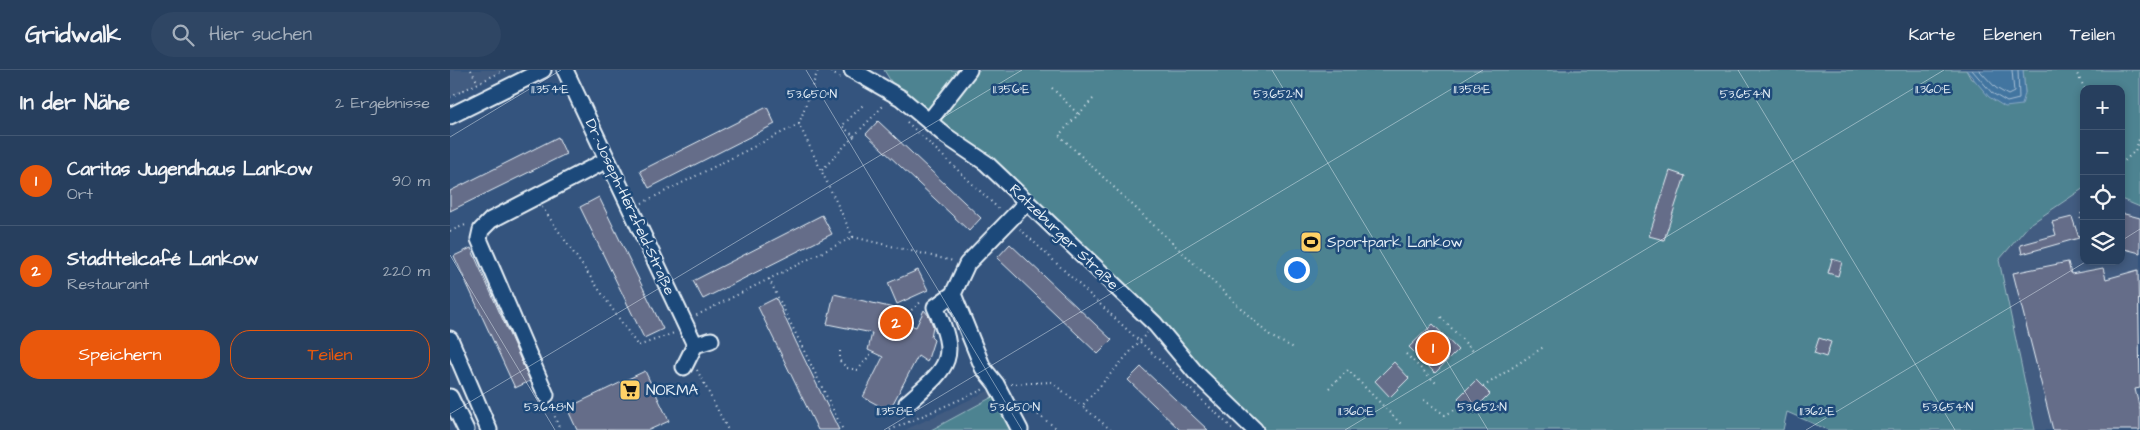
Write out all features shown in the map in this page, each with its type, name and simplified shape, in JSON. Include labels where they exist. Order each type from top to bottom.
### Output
[{"type":"street","points":[[450,116],[543,70]]},
{"type":"street","name":"Dr.-Joseph-Herzfeld-Straße","points":[[565,70],[686,325],[689,355]]},
{"type":"street","points":[[930,120],[969,70]]},
{"type":"street","name":"Ratzeburger Straße","points":[[848,75],[901,98],[930,120],[946,136],[986,163],[1155,324],[1195,372],[1255,430]]},
{"type":"street","points":[[546,395],[479,239],[481,230],[491,220],[607,160]]},
{"type":"street","points":[[907,403],[932,380],[947,360],[949,345],[945,328],[935,307],[953,294],[967,264],[1027,202]]},
{"type":"street","points":[[953,294],[983,368],[996,384],[1020,430]]},
{"type":"street","points":[[450,340],[489,430]]},
{"type":"street","points":[[689,355],[711,340]]},
{"type":"street","points":[[450,397],[466,430]]},
{"type":"path","points":[[471,70],[478,83]]},
{"type":"path","points":[[450,97],[505,70]]},
{"type":"path","points":[[630,209],[799,124],[818,70]]},
{"type":"path","points":[[826,70],[848,75]]},
{"type":"path","points":[[2075,70],[2083,85]]},
{"type":"path","points":[[1052,88],[1078,114]]},
{"type":"path","points":[[1093,99],[1059,134],[1270,336],[1294,348]]},
{"type":"path","points":[[822,170],[886,103],[892,108]]},
{"type":"path","points":[[854,136],[842,126],[864,104]]},
{"type":"path","points":[[903,119],[1234,430]]},
{"type":"path","points":[[799,124],[853,237]]},
{"type":"path","points":[[2125,160],[2135,151],[2140,136]]},
{"type":"path","points":[[536,197],[638,346],[686,325],[769,279],[853,237],[967,264]]},
{"type":"path","points":[[450,231],[466,223],[481,230]]},
{"type":"path","points":[[769,279],[843,430]]},
{"type":"path","points":[[894,318],[903,317],[923,300],[935,307]]},
{"type":"path","points":[[1441,317],[1473,351]]},
{"type":"path","points":[[1111,430],[1082,406],[1155,324]]},
{"type":"path","points":[[1483,387],[1546,346]]},
{"type":"path","points":[[840,351],[840,361],[847,368],[858,370],[872,352]]},
{"type":"path","points":[[1406,354],[1438,385]]},
{"type":"path","points":[[689,355],[728,430]]},
{"type":"path","points":[[1329,388],[1348,370],[1401,424]]},
{"type":"path","points":[[546,395],[560,430]]},
{"type":"path","points":[[1424,400],[1445,415],[1464,405]]},
{"type":"path","points":[[1019,401],[1059,430]]},
{"type":"shaded area","points":[[450,70],[505,70],[450,97]]},
{"type":"shaded area","points":[[2080,191],[2080,265],[2125,265],[2125,201],[2140,207],[2140,430],[2035,430],[1999,259],[2029,225]]},
{"type":"shaded area","points":[[997,387],[1017,430],[905,430]]},
{"type":"green space","name":"Sportpark Lankow","points":[[884,70],[1966,70],[1971,79],[2025,93],[2023,70],[2140,70],[2140,207],[2125,201],[2125,85],[2080,85],[2080,191],[2029,225],[1999,260],[2035,430],[1828,430],[1787,412],[1783,430],[1255,430],[1027,202],[901,98]]},
{"type":"green space","points":[[996,395],[1013,430],[931,430]]},
{"type":"water","points":[[1966,70],[2023,70],[2025,93],[2022,105],[2005,107],[1989,97]]},
{"type":"building","points":[[767,107],[775,124],[649,188],[640,171]]},
{"type":"building","points":[[878,121],[981,218],[969,231],[866,134]]},
{"type":"building","points":[[558,137],[566,154],[450,211],[450,191]]},
{"type":"building","points":[[1670,171],[1685,176],[1664,240],[1649,236]]},
{"type":"building","points":[[599,197],[663,329],[644,338],[580,207]]},
{"type":"building","points":[[2125,214],[2140,218],[2140,253],[2125,249]]},
{"type":"building","points":[[822,215],[832,234],[703,299],[693,281]]},
{"type":"building","points":[[2072,217],[2079,238],[2022,254],[2020,245],[2056,235],[2052,222]]},
{"type":"building","points":[[1010,244],[1112,340],[1098,354],[997,258]]},
{"type":"building","points":[[471,248],[530,381],[515,388],[454,256]]},
{"type":"building","points":[[1832,259],[1842,262],[1838,276],[1828,273]]},
{"type":"building","points":[[2068,262],[2071,274],[2103,268],[2106,279],[2138,270],[2140,388],[2135,389],[2140,410],[2140,430],[2053,430],[2013,273]]},
{"type":"building","points":[[918,270],[928,290],[897,304],[888,283]]},
{"type":"building","points":[[834,294],[898,309],[882,315],[916,327],[924,310],[929,316],[933,326],[931,337],[934,340],[927,362],[918,356],[889,411],[863,397],[883,357],[868,350],[872,333],[827,324]]},
{"type":"building","points":[[776,298],[839,430],[818,430],[758,307]]},
{"type":"building","points":[[1433,324],[1458,350],[1435,373],[1409,347]]},
{"type":"building","points":[[1819,338],[1831,342],[1826,357],[1814,353]]},
{"type":"building","points":[[1394,362],[1409,378],[1390,397],[1375,381]]},
{"type":"building","points":[[1141,367],[1208,430],[1180,430],[1128,380]]},
{"type":"building","name":"NORMA","points":[[645,371],[669,421],[649,430],[577,430],[567,408]]},
{"type":"building","points":[[1476,380],[1490,394],[1472,412],[1458,398]]},
{"type":"place","name":"Sportpark Lankow","points":[[1311,242]]},
{"type":"place","name":"Stadtteilcafé Lankow","points":[[896,323]]},
{"type":"place","name":"Caritas Jugendhaus Lankow","points":[[1433,348]]},
{"type":"place","name":"NORMA","points":[[630,390]]}]
